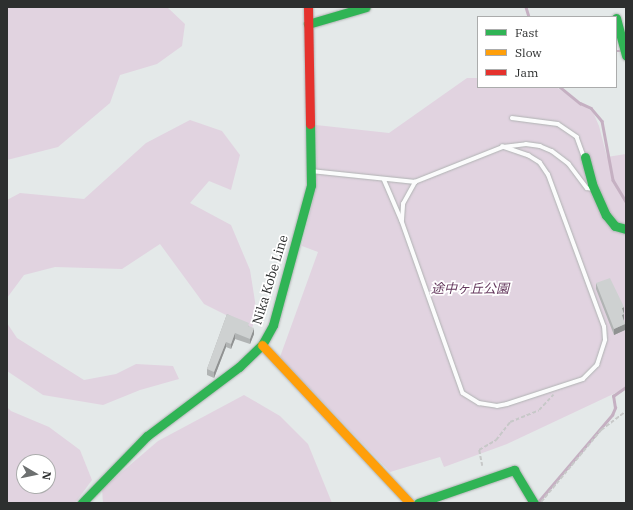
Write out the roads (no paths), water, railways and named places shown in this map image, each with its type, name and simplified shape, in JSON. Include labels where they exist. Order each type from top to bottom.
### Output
[{"type":"main road","name":"Nika Kobe Line","points":[[82,503],[95,487],[147,436],[239,367],[262,345],[273,325],[283,295],[307,203],[312,171],[308,7]]},
{"type":"main road","points":[[308,24],[366,7]]},
{"type":"main road","points":[[617,22],[626,56]]},
{"type":"main road","points":[[584,157],[594,189],[606,215],[615,226],[626,229]]},
{"type":"main road","points":[[262,345],[410,503]]},
{"type":"main road","points":[[418,503],[514,470],[534,503]]},
{"type":"lane","points":[[512,118],[541,120],[558,124],[572,131],[577,137],[584,157]]},
{"type":"lane","points":[[312,171],[415,182],[503,147],[540,146],[569,164],[587,188],[594,189]]},
{"type":"lane","points":[[384,179],[402,221],[463,393],[478,402],[497,406],[583,379],[597,365],[605,340],[604,327],[548,175],[540,163],[528,156],[503,147]]},
{"type":"lane","points":[[402,221],[403,204],[415,182]]},
{"type":"waterway","points":[[526,7],[529,16]]},
{"type":"waterway","points":[[617,51],[622,51]]},
{"type":"waterway","points":[[561,88],[580,103],[591,108],[602,121],[613,180],[626,202]]},
{"type":"waterway","points":[[537,503],[612,415],[615,408],[613,396],[626,387]]},
{"type":"park label","name":"途中ヶ丘公園","points":[[470,289]]}]
